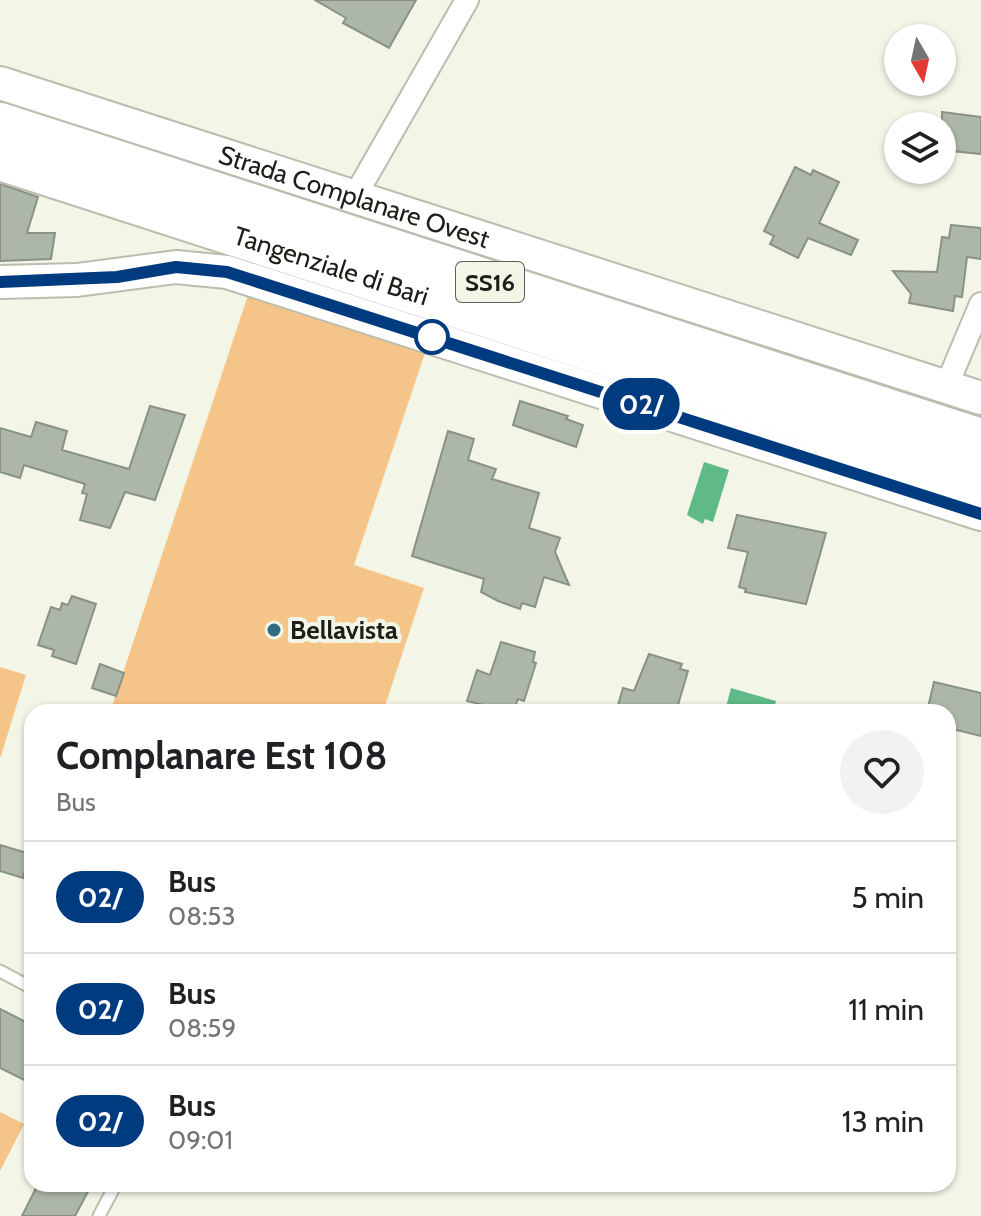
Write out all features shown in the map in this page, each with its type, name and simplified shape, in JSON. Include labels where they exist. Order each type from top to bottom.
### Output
[{"type":"highway","name":"Tangenziale di Bari","points":[[0,124],[981,440]]},
{"type":"highway","name":"Tangenziale di Bari","points":[[0,159],[981,476]]},
{"type":"street","points":[[355,196],[467,0]]},
{"type":"street","name":"Strada Complanare Ovest","points":[[0,83],[981,398]]},
{"type":"street","points":[[0,282],[90,279],[176,267],[227,272],[981,514]]},
{"type":"street","points":[[946,387],[981,304]]},
{"type":"lane","points":[[0,971],[24,984]]},
{"type":"lane","points":[[99,1216],[112,1192]]},
{"type":"shaded area","points":[[249,292],[426,350],[354,565],[424,588],[386,704],[113,704]]},
{"type":"shaded area","points":[[704,462],[729,470],[713,522],[705,519],[703,524],[687,515]]},
{"type":"shaded area","points":[[0,667],[26,675],[0,759]]},
{"type":"shaded area","points":[[731,688],[776,701],[775,704],[727,704]]},
{"type":"shaded area","points":[[0,1112],[24,1124],[0,1171]]},
{"type":"building","points":[[315,0],[416,0],[389,48],[343,23],[346,18]]},
{"type":"building","points":[[956,114],[981,117],[981,154],[956,151]]},
{"type":"building","points":[[795,167],[811,175],[813,170],[839,182],[819,223],[858,240],[851,255],[808,238],[798,258],[770,244],[774,236],[764,231]]},
{"type":"building","points":[[0,184],[38,197],[27,233],[55,233],[51,259],[0,261]]},
{"type":"building","points":[[951,225],[981,228],[981,259],[967,257],[962,297],[955,296],[953,311],[909,303],[911,294],[893,271],[937,272],[942,237],[949,238]]},
{"type":"building","points":[[520,401],[568,416],[566,419],[583,425],[576,447],[513,425]]},
{"type":"building","points":[[150,406],[185,415],[155,500],[125,492],[110,528],[80,520],[87,494],[82,493],[85,484],[24,465],[20,478],[0,472],[0,428],[31,437],[36,422],[67,431],[62,450],[129,469]]},
{"type":"building","points":[[448,431],[474,439],[468,460],[496,469],[492,479],[539,493],[529,528],[560,538],[555,552],[569,585],[544,577],[535,607],[522,603],[520,609],[498,601],[481,592],[484,579],[412,556]]},
{"type":"building","points":[[737,515],[826,533],[806,604],[745,592],[746,589],[739,587],[748,552],[728,548]]},
{"type":"building","points":[[72,596],[96,604],[76,664],[52,656],[54,650],[38,645],[51,607],[60,610],[62,603],[68,605]]},
{"type":"building","points":[[501,642],[535,652],[533,662],[536,663],[524,701],[518,699],[516,704],[480,704],[467,701],[477,670],[490,675]]},
{"type":"building","points":[[649,654],[682,664],[680,669],[688,671],[678,704],[618,704],[623,688],[634,691]]},
{"type":"building","points":[[100,664],[124,673],[116,696],[92,688]]},
{"type":"building","points":[[934,682],[981,693],[981,736],[956,730],[956,704],[929,704]]},
{"type":"building","points":[[0,845],[24,852],[23,878],[0,871]]},
{"type":"building","points":[[0,1009],[24,1021],[24,1080],[0,1068]]},
{"type":"building","points":[[34,1192],[88,1192],[75,1216],[22,1216]]},
{"type":"bus line","name":"02/","points":[[0,282],[117,277],[176,267],[227,272],[981,514]]},
{"type":"place","name":"Bellavista","points":[[274,630]]}]
